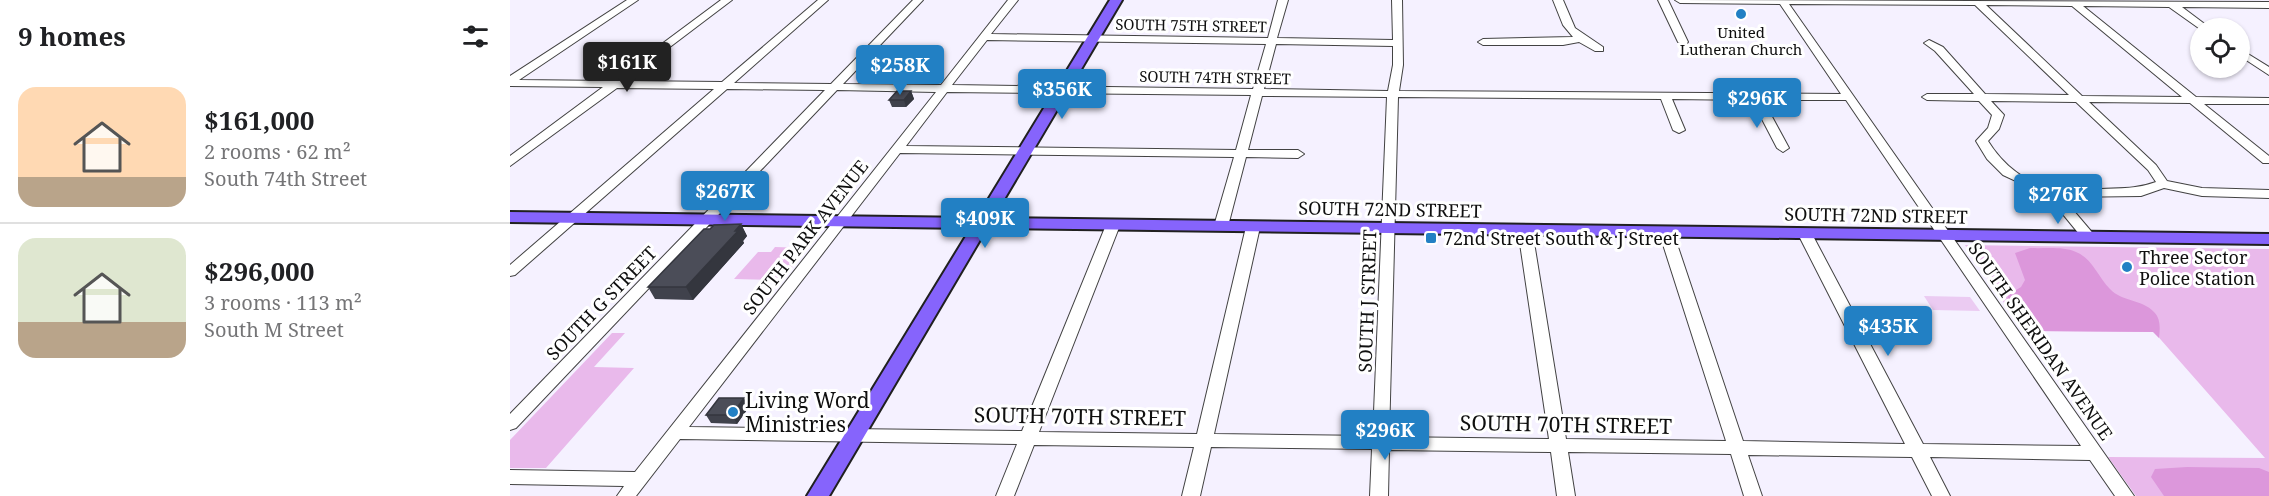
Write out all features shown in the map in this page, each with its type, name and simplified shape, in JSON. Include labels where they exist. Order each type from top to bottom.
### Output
[{"type":"main road","points":[[818,496],[1116,0]]},
{"type":"main road","name":"SOUTH 72ND STREET","points":[[510,218],[2269,240]]},
{"type":"street","points":[[510,82],[633,0]]},
{"type":"street","points":[[510,162],[727,0]]},
{"type":"street","points":[[510,272],[823,0]]},
{"type":"street","name":"SOUTH G STREET","points":[[510,424],[918,0]]},
{"type":"street","name":"SOUTH PARK AVENUE","points":[[626,496],[1013,0]]},
{"type":"street","points":[[1221,226],[1283,0]]},
{"type":"street","name":"SOUTH J STREET","points":[[1379,496],[1387,228],[1393,94],[1398,65],[1397,0]]},
{"type":"street","points":[[1558,0],[1567,26],[1579,39],[1599,49]]},
{"type":"street","points":[[1663,0],[1683,42]]},
{"type":"street","points":[[1680,0],[2169,2],[2264,5]]},
{"type":"street","name":"SOUTH SHERIDAN AVENUE","points":[[1782,0],[2126,496]]},
{"type":"street","points":[[1976,1],[2152,168],[2163,184]]},
{"type":"street","points":[[2072,2],[2268,160]]},
{"type":"street","points":[[2169,2],[2192,18]]},
{"type":"street","name":"SOUTH 75TH STREET","points":[[984,38],[1398,43]]},
{"type":"street","points":[[1483,42],[1563,42],[1579,39]]},
{"type":"street","points":[[1929,43],[1939,49],[1984,97],[1998,116],[1993,129],[1982,141],[1984,147],[1999,165],[2014,176],[2052,193],[2141,192],[2163,184],[2205,193],[2269,194]]},
{"type":"street","points":[[2250,59],[2269,72]]},
{"type":"street","name":"SOUTH 74TH STREET","points":[[510,82],[1393,94],[1847,96]]},
{"type":"street","points":[[1665,95],[1679,130]]},
{"type":"street","points":[[1756,96],[1783,148]]},
{"type":"street","points":[[1927,97],[2269,101]]},
{"type":"street","points":[[897,149],[1298,154]]},
{"type":"street","points":[[2052,193],[2089,237]]},
{"type":"street","points":[[1005,496],[1113,225]]},
{"type":"street","points":[[1191,496],[1253,227]]},
{"type":"street","points":[[1525,230],[1566,496]]},
{"type":"street","points":[[1666,232],[1753,496]]},
{"type":"street","points":[[1805,234],[1941,496]]},
{"type":"street","name":"SOUTH 70TH STREET","points":[[675,433],[2096,453]]},
{"type":"street","points":[[510,477],[639,479]]},
{"type":"shaded area","points":[[1965,245],[2269,249],[2269,496],[2136,496],[2108,457],[2265,458],[2154,332],[2023,331]]},
{"type":"shaded area","points":[[775,247],[808,248],[782,280],[734,279],[758,252],[771,252]]},
{"type":"shaded area","points":[[2030,248],[2065,249],[2082,255],[2115,293],[2144,305],[2154,312],[2159,321],[2159,338],[2153,332],[2023,331],[2007,302],[2008,295],[2021,287],[2025,280],[2015,253]]},
{"type":"shaded area","points":[[1924,296],[1970,297],[1980,311],[1933,310]]},
{"type":"shaded area","points":[[612,333],[625,333],[594,367],[634,368],[546,468],[510,468],[510,440]]},
{"type":"shaded area","points":[[2259,468],[2269,472],[2269,496],[2164,496],[2151,477],[2155,469]]},
{"type":"building","points":[[897,91],[911,91],[904,100],[889,100]]},
{"type":"building","points":[[741,224],[735,231],[738,231],[686,287],[648,287],[704,229],[710,229],[714,225]]},
{"type":"building","points":[[719,398],[744,398],[732,415],[706,415]]},
{"type":"place","name":"United Lutheran Church","points":[[1741,14]]},
{"type":"place","name":"72nd Street South & J Street","points":[[1431,238]]},
{"type":"place","name":"Three Sector Police Station","points":[[2127,267]]},
{"type":"place","name":"Living Word Ministries","points":[[733,412]]}]
